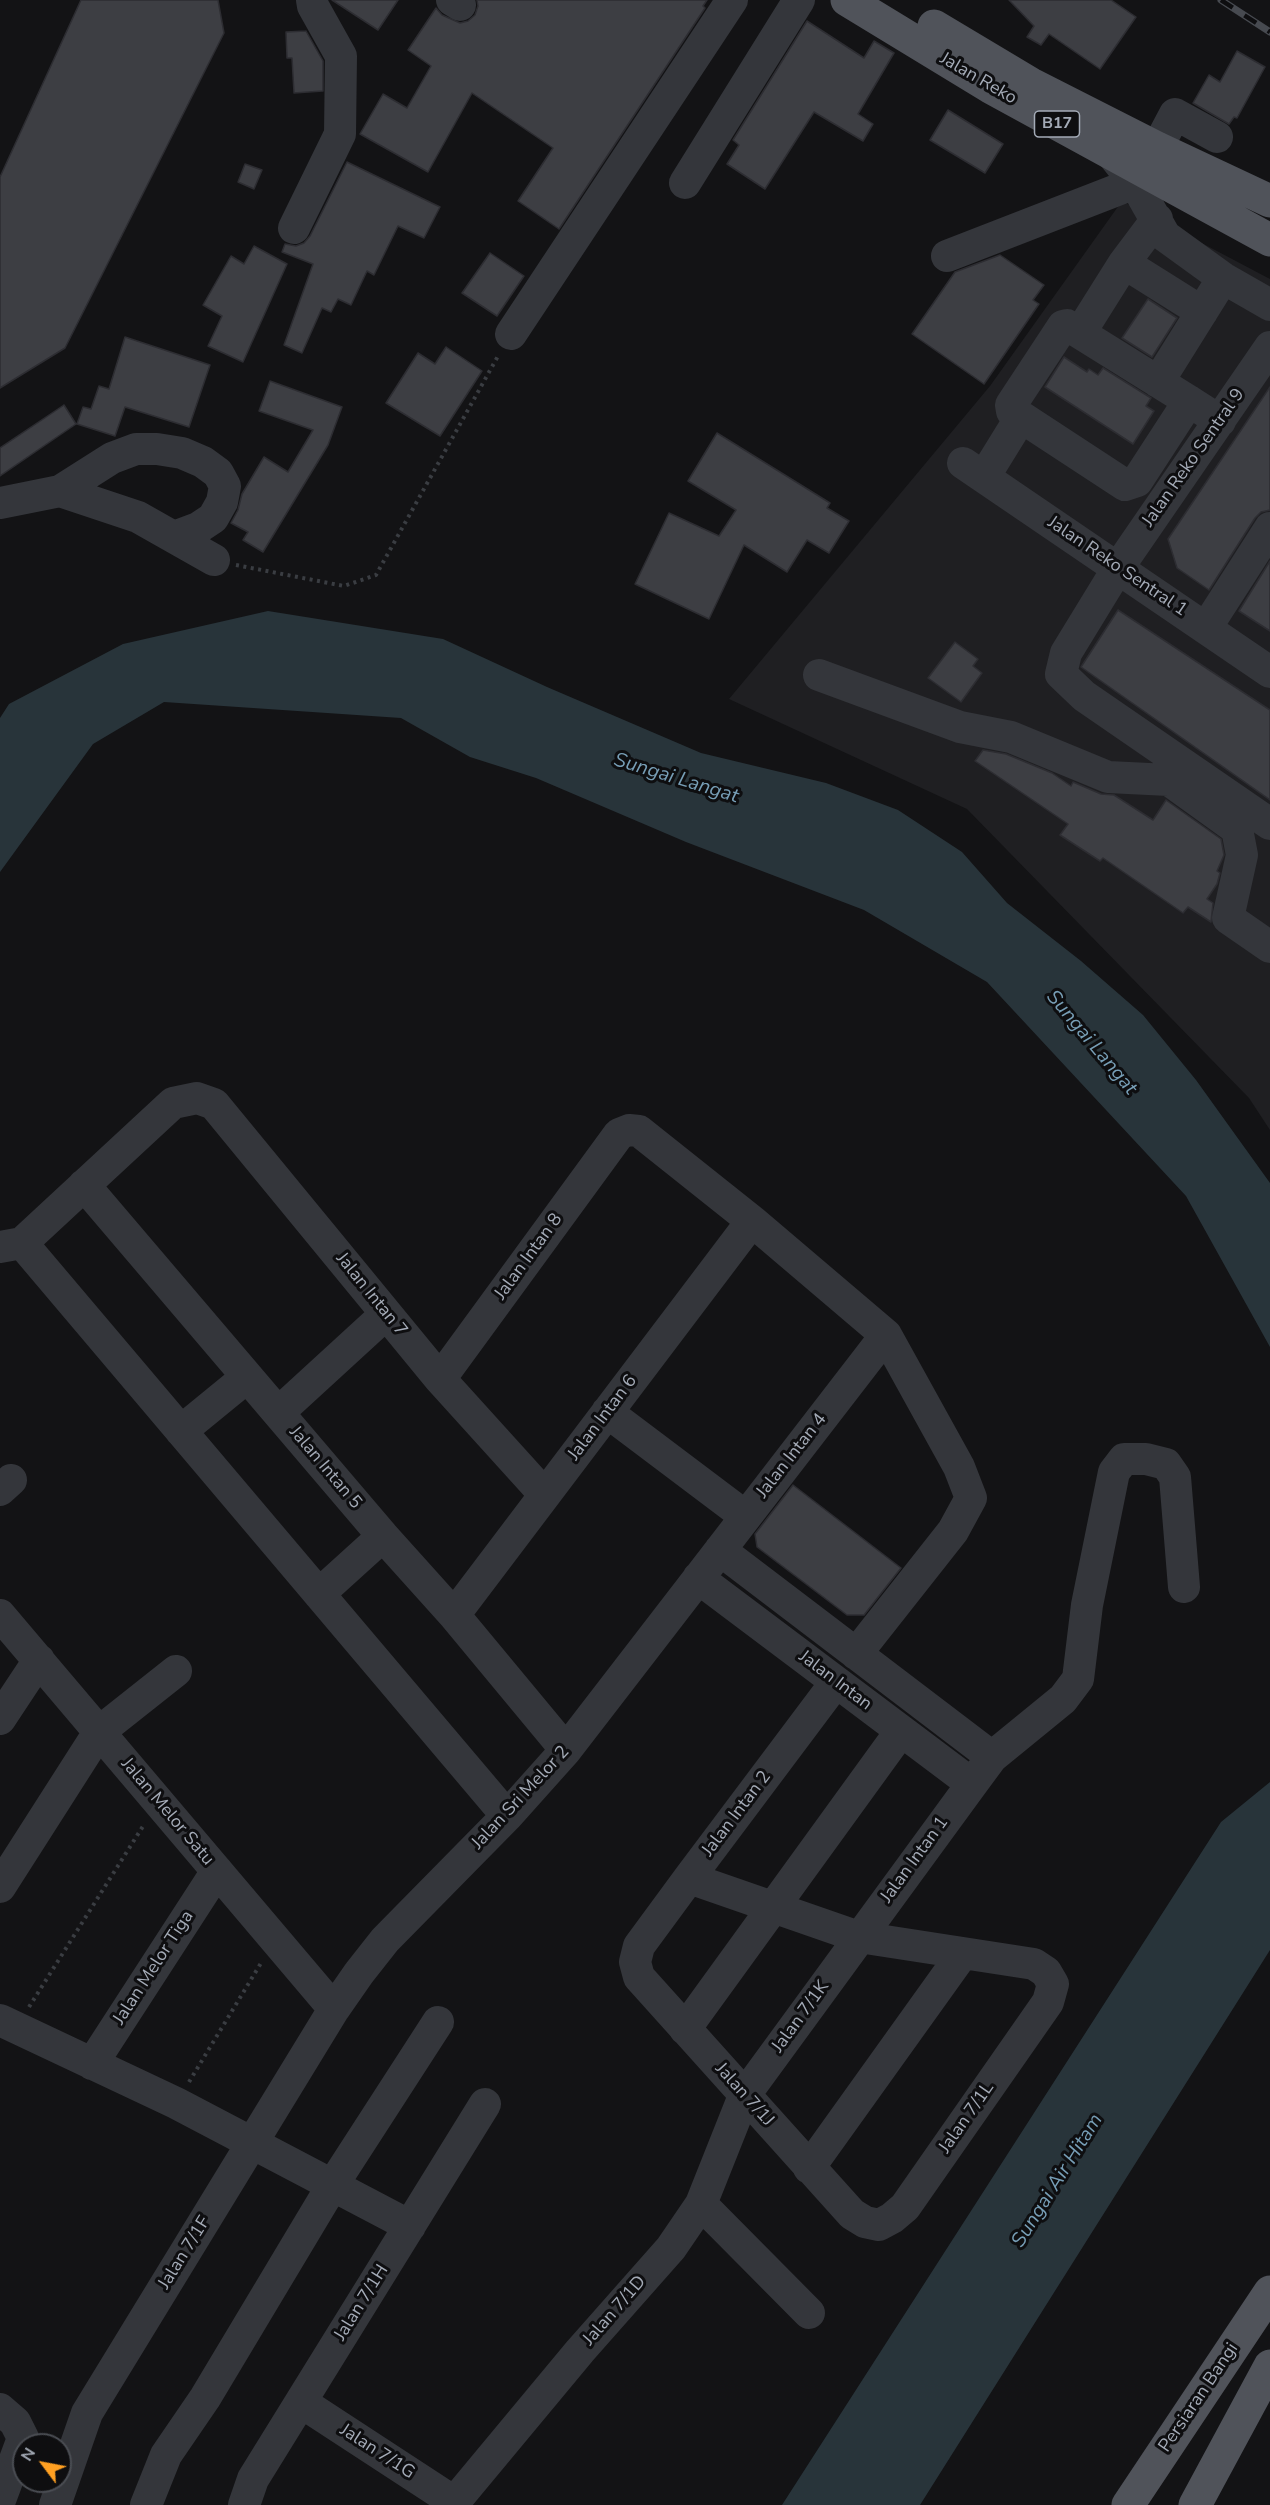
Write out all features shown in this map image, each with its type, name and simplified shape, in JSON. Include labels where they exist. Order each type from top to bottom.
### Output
[{"type":"main road","name":"Jalan Reko","points":[[847,0],[990,87],[1270,240]]},
{"type":"main road","name":"Jalan Reko","points":[[891,0],[1031,84],[1157,148],[1270,201]]},
{"type":"main road","name":"Persiaran Bangi","points":[[1128,2505],[1270,2292]]},
{"type":"main road","points":[[1195,2505],[1270,2366]]},
{"type":"street","points":[[294,228],[340,134],[341,56],[313,6],[312,0]]},
{"type":"street","points":[[511,334],[732,0]]},
{"type":"street","points":[[685,183],[799,0]]},
{"type":"street","points":[[1157,148],[1175,114],[1217,137]]},
{"type":"street","points":[[1112,154],[1135,183],[1165,236],[1223,278],[1270,305]]},
{"type":"street","points":[[947,256],[1135,183]]},
{"type":"street","points":[[1080,333],[1124,263],[1157,219]]},
{"type":"street","points":[[1124,263],[1202,312]]},
{"type":"street","points":[[1158,382],[1223,278]]},
{"type":"street","points":[[1189,401],[1137,481],[1125,484],[1012,411],[1011,405],[1064,326],[1067,325],[1189,401],[1220,421]]},
{"type":"street","name":"Jalan Reko Sentral 9","points":[[1270,347],[1118,568],[1066,652],[1061,674],[1084,696],[1270,824]]},
{"type":"street","name":"Jalan Reko Sentral 1","points":[[1021,417],[974,470],[1270,672]]},
{"type":"street","points":[[0,503],[60,491],[112,458],[136,449],[157,449],[182,453],[203,462],[218,473],[225,486],[222,502],[213,518],[198,528],[174,537]]},
{"type":"street","points":[[60,491],[138,517],[214,560]]},
{"type":"street","points":[[1206,628],[1270,528]]},
{"type":"street","points":[[819,675],[960,727],[1011,737],[1108,777],[1169,780],[1237,829],[1242,855],[1228,918],[1270,947]]},
{"type":"street","name":"Jalan Intan 7","points":[[84,1185],[173,1102],[197,1098],[214,1104],[440,1379],[544,1495]]},
{"type":"street","name":"Jalan Intan 8","points":[[440,1379],[619,1134],[629,1130],[639,1131],[752,1221]]},
{"type":"street","points":[[84,1185],[11,1245],[181,1431],[507,1816]]},
{"type":"street","name":"Jalan Intan 5","points":[[84,1185],[383,1536],[454,1615],[566,1750]]},
{"type":"street","points":[[752,1221],[886,1335],[959,1467],[972,1497],[953,1531],[856,1654]]},
{"type":"street","name":"Jalan Intan 6","points":[[454,1615],[752,1221]]},
{"type":"street","points":[[278,1413],[386,1314]]},
{"type":"street","name":"Jalan Intan 4","points":[[698,1578],[886,1335]]},
{"type":"street","points":[[181,1431],[247,1377]]},
{"type":"street","points":[[608,1412],[745,1516]]},
{"type":"street","name":"Jalan Intan 1","points":[[859,1937],[992,1757],[1063,1699],[1078,1679],[1087,1605],[1114,1472],[1124,1459],[1146,1459],[1166,1464],[1175,1477],[1184,1587]]},
{"type":"street","points":[[319,1594],[383,1536]]},
{"type":"street","points":[[720,1550],[992,1757]]},
{"type":"street","name":"Jalan Intan","points":[[698,1578],[972,1784]]},
{"type":"street","name":"Jalan Sri Melor 2","points":[[334,2009],[358,1973],[385,1940],[507,1816],[566,1750],[698,1578]]},
{"type":"street","name":"Jalan Melor Satu","points":[[0,1615],[157,1803],[334,2009]]},
{"type":"street","points":[[0,1719],[39,1660]]},
{"type":"street","points":[[0,1887],[99,1732],[176,1671]]},
{"type":"street","name":"Jalan Intan 2","points":[[639,1946],[836,1682]]},
{"type":"street","points":[[684,2029],[901,1731]]},
{"type":"street","name":"Jalan Melor Tiga","points":[[92,2064],[217,1871]]},
{"type":"street","points":[[689,1878],[859,1937],[963,1953],[810,2168]]},
{"type":"street","name":"Jalan 7/1K","points":[[744,2096],[859,1937]]},
{"type":"street","name":"Jalan 7/1J","points":[[639,1946],[635,1962],[639,1977],[852,2214],[865,2222],[879,2225]]},
{"type":"street","name":"Jalan 7/1L","points":[[879,2225],[905,2207],[1048,2002],[1053,1984],[1046,1972],[1034,1964],[963,1953]]},
{"type":"street","name":"Jalan 7/1F","points":[[55,2505],[87,2413],[334,2009]]},
{"type":"street","points":[[146,2505],[166,2456],[205,2398],[332,2186],[438,2022]]},
{"type":"street","points":[[8,2024],[176,2103],[252,2145],[410,2226]]},
{"type":"street","name":"Jalan 7/1D","points":[[453,2503],[580,2351],[672,2248],[701,2204],[744,2096]]},
{"type":"street","name":"Jalan 7/1H","points":[[244,2505],[253,2480],[485,2104]]},
{"type":"street","points":[[701,2204],[809,2313]]},
{"type":"street","name":"Jalan 7/1G","points":[[300,2402],[453,2503]]},
{"type":"street","points":[[0,2409],[15,2422],[23,2438],[0,2500]]},
{"type":"path","points":[[214,560],[344,586],[376,575],[511,334]]},
{"type":"path","points":[[8,2024],[157,1803]]},
{"type":"path","points":[[176,2103],[275,1940]]},
{"type":"shaded area","points":[[1122,201],[1270,279],[1270,1130],[1249,1098],[967,809],[729,699],[990,386]]},
{"type":"water","name":"Sungai Langat","points":[[268,611],[443,639],[547,687],[701,753],[826,783],[898,810],[962,852],[1007,903],[1081,961],[1143,1015],[1196,1080],[1270,1183],[1270,1347],[1186,1196],[987,982],[864,910],[686,842],[536,778],[470,757],[401,718],[164,702],[93,744],[0,872],[0,718],[9,704],[123,644]]},
{"type":"water","name":"Sungai Air Hitam","points":[[1270,1782],[1270,1950],[920,2505],[782,2505],[1221,1822]]},
{"type":"building","points":[[81,0],[218,0],[224,33],[65,348],[0,388],[0,177]]},
{"type":"building","points":[[332,0],[398,0],[378,30]]},
{"type":"building","points":[[477,0],[707,0],[703,6],[705,8],[559,229],[518,201],[553,148],[472,93],[428,172],[360,134],[383,94],[407,108],[431,66],[408,50],[436,8],[442,15],[460,23],[468,21],[475,15]]},
{"type":"building","points":[[1009,0],[1111,0],[1136,17],[1100,69],[1049,34],[1041,45],[1027,37],[1034,26]]},
{"type":"building","points":[[807,21],[864,58],[874,41],[894,53],[858,114],[873,124],[863,141],[814,112],[765,189],[727,164],[739,145],[733,140]]},
{"type":"building","points":[[306,31],[323,61],[323,91],[294,93],[292,58],[287,58],[286,32]]},
{"type":"building","points":[[1237,51],[1265,67],[1237,118],[1234,117],[1229,124],[1193,103],[1209,75],[1220,82]]},
{"type":"building","points":[[948,110],[1003,144],[985,173],[930,140]]},
{"type":"building","points":[[347,162],[440,207],[424,238],[398,226],[374,275],[367,271],[351,305],[338,299],[331,312],[322,308],[302,353],[284,345],[313,264],[282,252],[285,244],[296,246],[304,243],[310,236]]},
{"type":"building","points":[[245,164],[262,170],[254,189],[238,182]]},
{"type":"building","points":[[254,246],[287,264],[243,362],[208,346],[222,316],[203,305],[231,256],[244,264]]},
{"type":"building","points":[[490,253],[524,276],[497,316],[462,293]]},
{"type":"building","points":[[1000,255],[1044,285],[1033,300],[1039,304],[984,384],[912,334],[955,272]]},
{"type":"building","points":[[1148,299],[1177,318],[1152,357],[1122,338]]},
{"type":"building","points":[[125,337],[210,365],[189,427],[125,407],[115,436],[77,424],[83,407],[91,409],[99,386],[109,389]]},
{"type":"building","points":[[446,347],[482,371],[440,436],[386,403],[418,353],[435,364]]},
{"type":"building","points":[[1064,357],[1087,372],[1089,369],[1098,375],[1103,368],[1151,398],[1146,406],[1154,411],[1133,444],[1045,387]]},
{"type":"building","points":[[270,381],[342,407],[328,445],[263,552],[243,540],[248,532],[231,523],[238,510],[242,494],[264,457],[288,472],[313,430],[259,411]]},
{"type":"building","points":[[1270,387],[1270,510],[1261,512],[1255,518],[1209,590],[1177,568],[1168,539]]},
{"type":"building","points":[[64,405],[76,424],[0,476],[0,448]]},
{"type":"building","points":[[717,433],[830,503],[827,508],[849,521],[829,553],[807,540],[787,572],[744,545],[709,619],[635,584],[669,513],[719,536],[736,510],[688,481]]},
{"type":"building","points":[[1270,561],[1270,631],[1239,611]]},
{"type":"building","points":[[1118,610],[1270,710],[1270,800],[1081,667]]},
{"type":"building","points":[[955,642],[978,659],[973,666],[982,673],[961,702],[928,678]]},
{"type":"building","points":[[983,750],[1006,754],[1052,773],[1071,786],[1073,782],[1101,794],[1114,795],[1153,820],[1166,800],[1221,839],[1224,855],[1217,871],[1220,873],[1217,884],[1207,899],[1213,903],[1211,922],[1188,907],[1183,913],[1103,858],[1100,861],[1060,835],[1068,824],[975,761]]},
{"type":"building","points":[[793,1485],[901,1568],[864,1615],[847,1615],[757,1547],[755,1534]]},
{"type":"railway","points":[[1221,0],[1270,32]]}]
